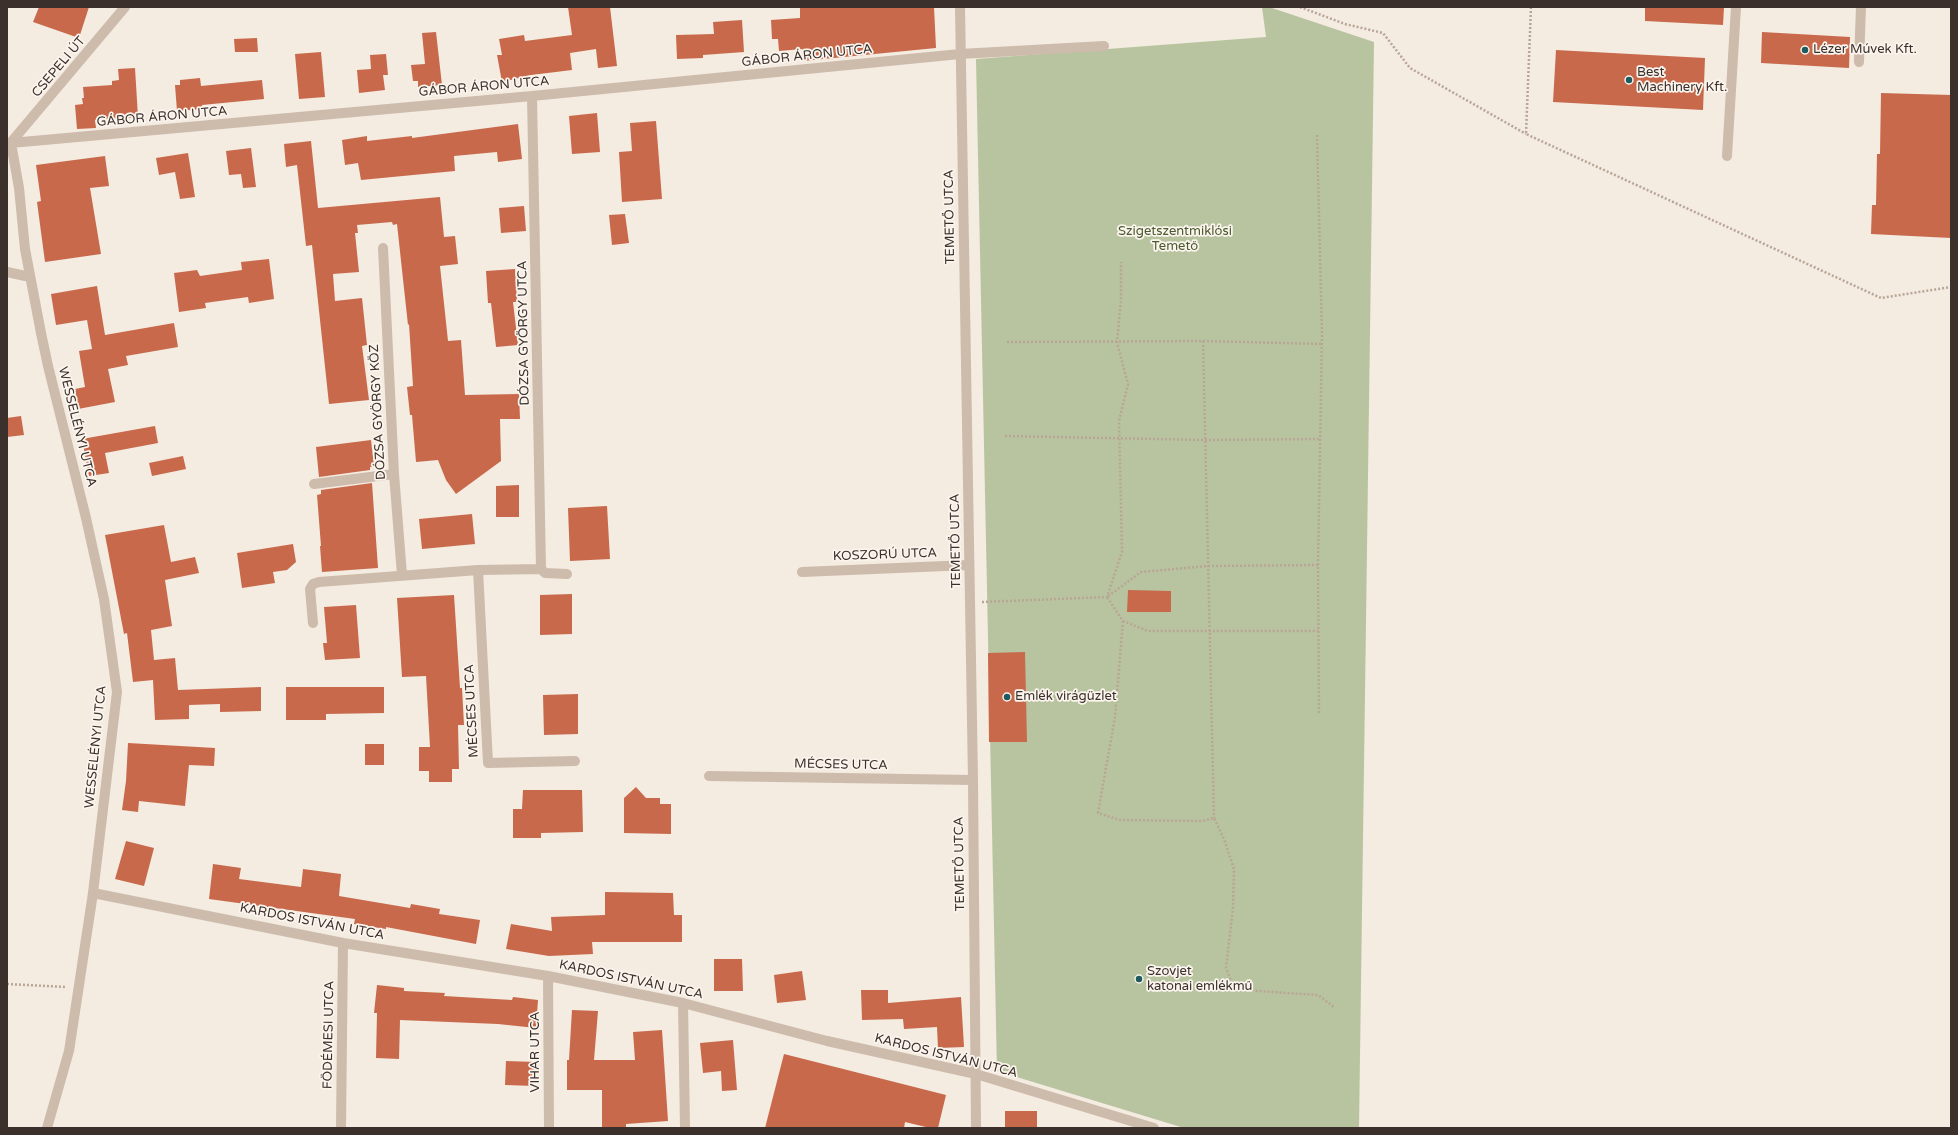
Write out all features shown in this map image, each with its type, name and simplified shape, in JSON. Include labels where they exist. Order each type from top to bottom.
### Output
[{"type":"street","name":"CSEPELI ÚT","points":[[9,146],[126,7]]},
{"type":"street","name":"TEMETŐ UTCA","points":[[960,7],[973,780],[976,1128]]},
{"type":"street","points":[[1728,156],[1736,7]]},
{"type":"street","points":[[1859,62],[1861,7]]},
{"type":"street","name":"GÁBOR ÁRON UTCA","points":[[9,146],[960,54],[1104,46]]},
{"type":"street","name":"DÓZSA GYÖRGY UTCA","points":[[532,96],[541,569]]},
{"type":"street","name":"WESSELÉNYI UTCA","points":[[9,146],[19,188],[30,277],[48,366],[86,518],[102,591],[117,692],[93,893],[69,1051],[47,1128]]},
{"type":"street","name":"DÓZSA GYÖRGY KÖZ","points":[[382,248],[394,474],[402,575]]},
{"type":"street","points":[[7,272],[30,277]]},
{"type":"street","points":[[314,484],[394,474]]},
{"type":"street","name":"KOSZORÚ UTCA","points":[[802,572],[969,565]]},
{"type":"street","points":[[313,624],[310,589],[313,584],[319,582],[478,570],[541,569],[545,573],[567,574]]},
{"type":"street","name":"MÉCSES UTCA","points":[[478,570],[488,764],[575,761]]},
{"type":"street","name":"MÉCSES UTCA","points":[[709,776],[973,780]]},
{"type":"street","name":"KARDOS ISTVÁN UTCA","points":[[93,893],[343,942],[548,976],[683,1003],[827,1041],[976,1074],[1154,1128]]},
{"type":"street","name":"FÖDÉMESI UTCA","points":[[341,1128],[343,942]]},
{"type":"street","name":"VIHAR UTCA","points":[[548,976],[549,1128]]},
{"type":"street","points":[[683,1003],[685,1128]]},
{"type":"path","points":[[1300,7],[1346,24],[1383,32],[1410,68],[1526,134],[1881,298],[1951,287]]},
{"type":"path","points":[[1526,134],[1531,7]]},
{"type":"path","points":[[1317,135],[1322,344],[1318,565],[1319,713]]},
{"type":"path","points":[[1107,598],[1122,552],[1118,438],[1119,422],[1128,384],[1117,342],[1121,300],[1121,262]]},
{"type":"path","points":[[1007,342],[1203,340],[1322,344]]},
{"type":"path","points":[[1203,340],[1214,818],[1224,839],[1234,869],[1233,908],[1226,968],[1232,986],[1258,991],[1318,995],[1334,1007]]},
{"type":"path","points":[[1005,436],[1205,440],[1320,439]]},
{"type":"path","points":[[970,603],[1107,598],[1141,572],[1208,566],[1318,565]]},
{"type":"path","points":[[1107,598],[1123,621],[1148,631],[1319,631]]},
{"type":"path","points":[[1123,621],[1115,717],[1098,813],[1120,820],[1202,821],[1214,818]]},
{"type":"path","points":[[7,984],[78,988]]},
{"type":"green space","name":"Szigetszentmiklósi Temető","points":[[1262,7],[1269,7],[1374,42],[1359,1128],[1184,1128],[997,1071],[976,59],[1266,37]]},
{"type":"building","points":[[39,7],[89,7],[79,38],[33,22]]},
{"type":"building","points":[[568,7],[610,7],[617,66],[598,68],[596,49],[570,53],[572,70],[531,75],[502,82],[497,55],[502,55],[499,39],[524,35],[525,41],[572,35]]},
{"type":"building","points":[[800,7],[934,7],[936,48],[803,61],[802,49],[779,51],[778,39],[772,39],[771,20],[800,18]]},
{"type":"building","points":[[1645,7],[1724,7],[1723,25],[1645,21]]},
{"type":"building","points":[[742,20],[744,52],[703,55],[703,58],[677,59],[676,35],[714,34],[713,22]]},
{"type":"building","points":[[436,32],[442,85],[418,87],[418,81],[413,81],[411,65],[425,64],[422,33]]},
{"type":"building","name":"Lézer Múvek Kft.","points":[[1762,32],[1850,37],[1849,68],[1761,63]]},
{"type":"building","points":[[257,38],[258,52],[235,52],[234,39]]},
{"type":"building","name":"Best Machinery Kft.","points":[[1556,50],[1705,58],[1703,110],[1553,102]]},
{"type":"building","points":[[321,52],[325,97],[299,99],[295,54]]},
{"type":"building","points":[[386,54],[388,75],[383,75],[385,90],[359,93],[357,70],[371,69],[370,55]]},
{"type":"building","points":[[135,68],[138,117],[95,120],[96,128],[77,129],[75,105],[83,104],[83,87],[112,85],[112,81],[119,80],[118,69]]},
{"type":"building","points":[[200,78],[201,86],[262,80],[264,99],[202,105],[203,109],[177,111],[175,85],[180,85],[180,80]]},
{"type":"building","points":[[1881,93],[1951,95],[1951,238],[1871,234],[1872,205],[1876,205],[1877,154],[1880,154]]},
{"type":"building","points":[[597,113],[600,152],[572,154],[569,116]]},
{"type":"building","points":[[656,121],[662,199],[622,202],[619,152],[632,151],[630,123]]},
{"type":"building","points":[[518,124],[522,159],[498,162],[497,152],[454,156],[455,171],[361,180],[358,163],[345,165],[342,140],[367,136],[367,141],[412,136],[412,138]]},
{"type":"building","points":[[311,141],[318,208],[440,197],[444,237],[455,236],[458,264],[440,266],[448,341],[461,340],[465,395],[519,394],[520,419],[500,419],[501,461],[456,494],[446,480],[438,460],[416,462],[412,415],[410,415],[407,387],[413,386],[409,324],[408,325],[397,224],[393,225],[392,222],[357,225],[358,233],[355,233],[359,272],[333,274],[335,301],[362,298],[367,345],[362,346],[369,400],[329,404],[312,245],[306,246],[297,165],[286,167],[284,144]]},
{"type":"building","points":[[251,148],[256,187],[243,188],[241,174],[229,175],[226,151]]},
{"type":"building","points":[[188,153],[195,197],[180,199],[175,172],[159,175],[156,158]]},
{"type":"building","points":[[105,156],[109,186],[90,188],[101,254],[45,262],[37,202],[41,201],[36,165]]},
{"type":"building","points":[[524,206],[526,231],[501,233],[499,208]]},
{"type":"building","points":[[625,214],[629,243],[612,245],[609,215]]},
{"type":"building","points":[[269,259],[274,299],[249,303],[248,297],[205,303],[206,308],[179,312],[174,273],[197,270],[200,276],[242,270],[241,262]]},
{"type":"building","points":[[515,269],[517,302],[513,302],[518,345],[496,347],[491,303],[488,303],[486,271]]},
{"type":"building","points":[[97,286],[105,335],[174,323],[178,347],[126,356],[128,365],[108,369],[115,402],[78,409],[75,389],[85,387],[79,351],[92,349],[87,320],[56,325],[51,294]]},
{"type":"building","points":[[21,416],[24,435],[7,437],[7,418]]},
{"type":"building","points":[[155,426],[158,443],[105,453],[109,473],[89,476],[82,439]]},
{"type":"building","points":[[371,440],[374,466],[370,467],[370,470],[319,477],[316,447]]},
{"type":"building","points":[[183,456],[186,469],[152,476],[149,463]]},
{"type":"building","points":[[372,483],[378,568],[322,572],[317,495],[321,494],[321,490]]},
{"type":"building","points":[[519,485],[519,517],[496,517],[496,486]]},
{"type":"building","points":[[607,506],[610,559],[570,561],[568,508]]},
{"type":"building","points":[[472,514],[475,544],[422,549],[419,519]]},
{"type":"building","points":[[164,525],[171,562],[195,557],[199,573],[165,580],[172,626],[151,630],[154,660],[175,658],[178,690],[261,687],[261,711],[220,712],[220,704],[189,705],[189,719],[155,720],[153,680],[133,682],[127,633],[124,634],[105,535]]},
{"type":"building","points":[[293,544],[296,562],[287,570],[273,572],[275,583],[242,588],[237,553]]},
{"type":"building","points":[[1128,590],[1171,591],[1171,612],[1127,612]]},
{"type":"building","points":[[572,594],[572,634],[540,635],[540,595]]},
{"type":"building","points":[[454,595],[464,725],[458,725],[459,769],[452,769],[452,782],[429,782],[429,771],[419,771],[419,747],[430,747],[426,676],[402,677],[397,598]]},
{"type":"building","points":[[356,605],[360,658],[325,660],[323,643],[327,643],[324,607]]},
{"type":"building","name":"Emlék virágüzlet","points":[[1025,652],[1027,742],[989,742],[988,653]]},
{"type":"building","points":[[286,687],[384,687],[384,713],[326,714],[326,720],[286,720]]},
{"type":"building","points":[[578,694],[578,734],[544,735],[543,695]]},
{"type":"building","points":[[128,743],[215,748],[214,766],[189,765],[185,806],[139,801],[138,812],[122,810],[126,781]]},
{"type":"building","points":[[365,744],[384,744],[384,765],[365,765]]},
{"type":"building","points":[[636,787],[646,798],[660,798],[660,804],[671,804],[671,834],[624,833],[624,798]]},
{"type":"building","points":[[523,790],[582,790],[583,832],[541,833],[541,838],[513,838],[513,809],[522,809]]},
{"type":"building","points":[[126,841],[154,848],[144,886],[115,879]]},
{"type":"building","points":[[213,864],[241,868],[239,879],[301,887],[303,869],[341,874],[339,896],[410,908],[411,904],[440,909],[439,914],[480,920],[476,944],[386,927],[386,929],[354,924],[355,919],[209,899]]},
{"type":"building","points":[[605,892],[673,893],[674,915],[682,915],[682,942],[592,942],[593,954],[549,956],[506,949],[511,924],[552,931],[551,917],[605,915]]},
{"type":"building","points":[[714,959],[742,959],[743,991],[714,991]]},
{"type":"building","points":[[802,971],[806,1000],[777,1003],[774,975]]},
{"type":"building","points":[[377,985],[404,988],[404,991],[445,993],[444,996],[512,1000],[513,997],[538,1000],[536,1028],[498,1024],[400,1020],[399,1059],[376,1058],[377,1013],[374,1013]]},
{"type":"building","points":[[861,990],[888,990],[888,1003],[961,997],[964,1047],[938,1048],[937,1027],[904,1029],[903,1019],[862,1020]]},
{"type":"building","points":[[572,1010],[598,1011],[594,1060],[635,1060],[633,1032],[662,1030],[668,1121],[626,1124],[626,1128],[602,1128],[602,1090],[567,1090],[567,1060],[569,1060]]},
{"type":"building","points":[[733,1040],[737,1090],[722,1091],[721,1071],[703,1073],[700,1043]]},
{"type":"building","points":[[784,1054],[946,1095],[938,1128],[930,1128],[905,1122],[904,1128],[765,1128]]},
{"type":"building","points":[[506,1061],[536,1062],[535,1086],[505,1085]]},
{"type":"building","points":[[1005,1111],[1037,1111],[1037,1128],[1005,1128]]},
{"type":"place","name":"Lézer Múvek Kft.","points":[[1805,50]]},
{"type":"place","name":"Best Machinery Kft.","points":[[1629,80]]},
{"type":"place","name":"Emlék virágüzlet","points":[[1007,697]]},
{"type":"place","name":"Szovjet katonai emlékmű","points":[[1139,979]]}]
